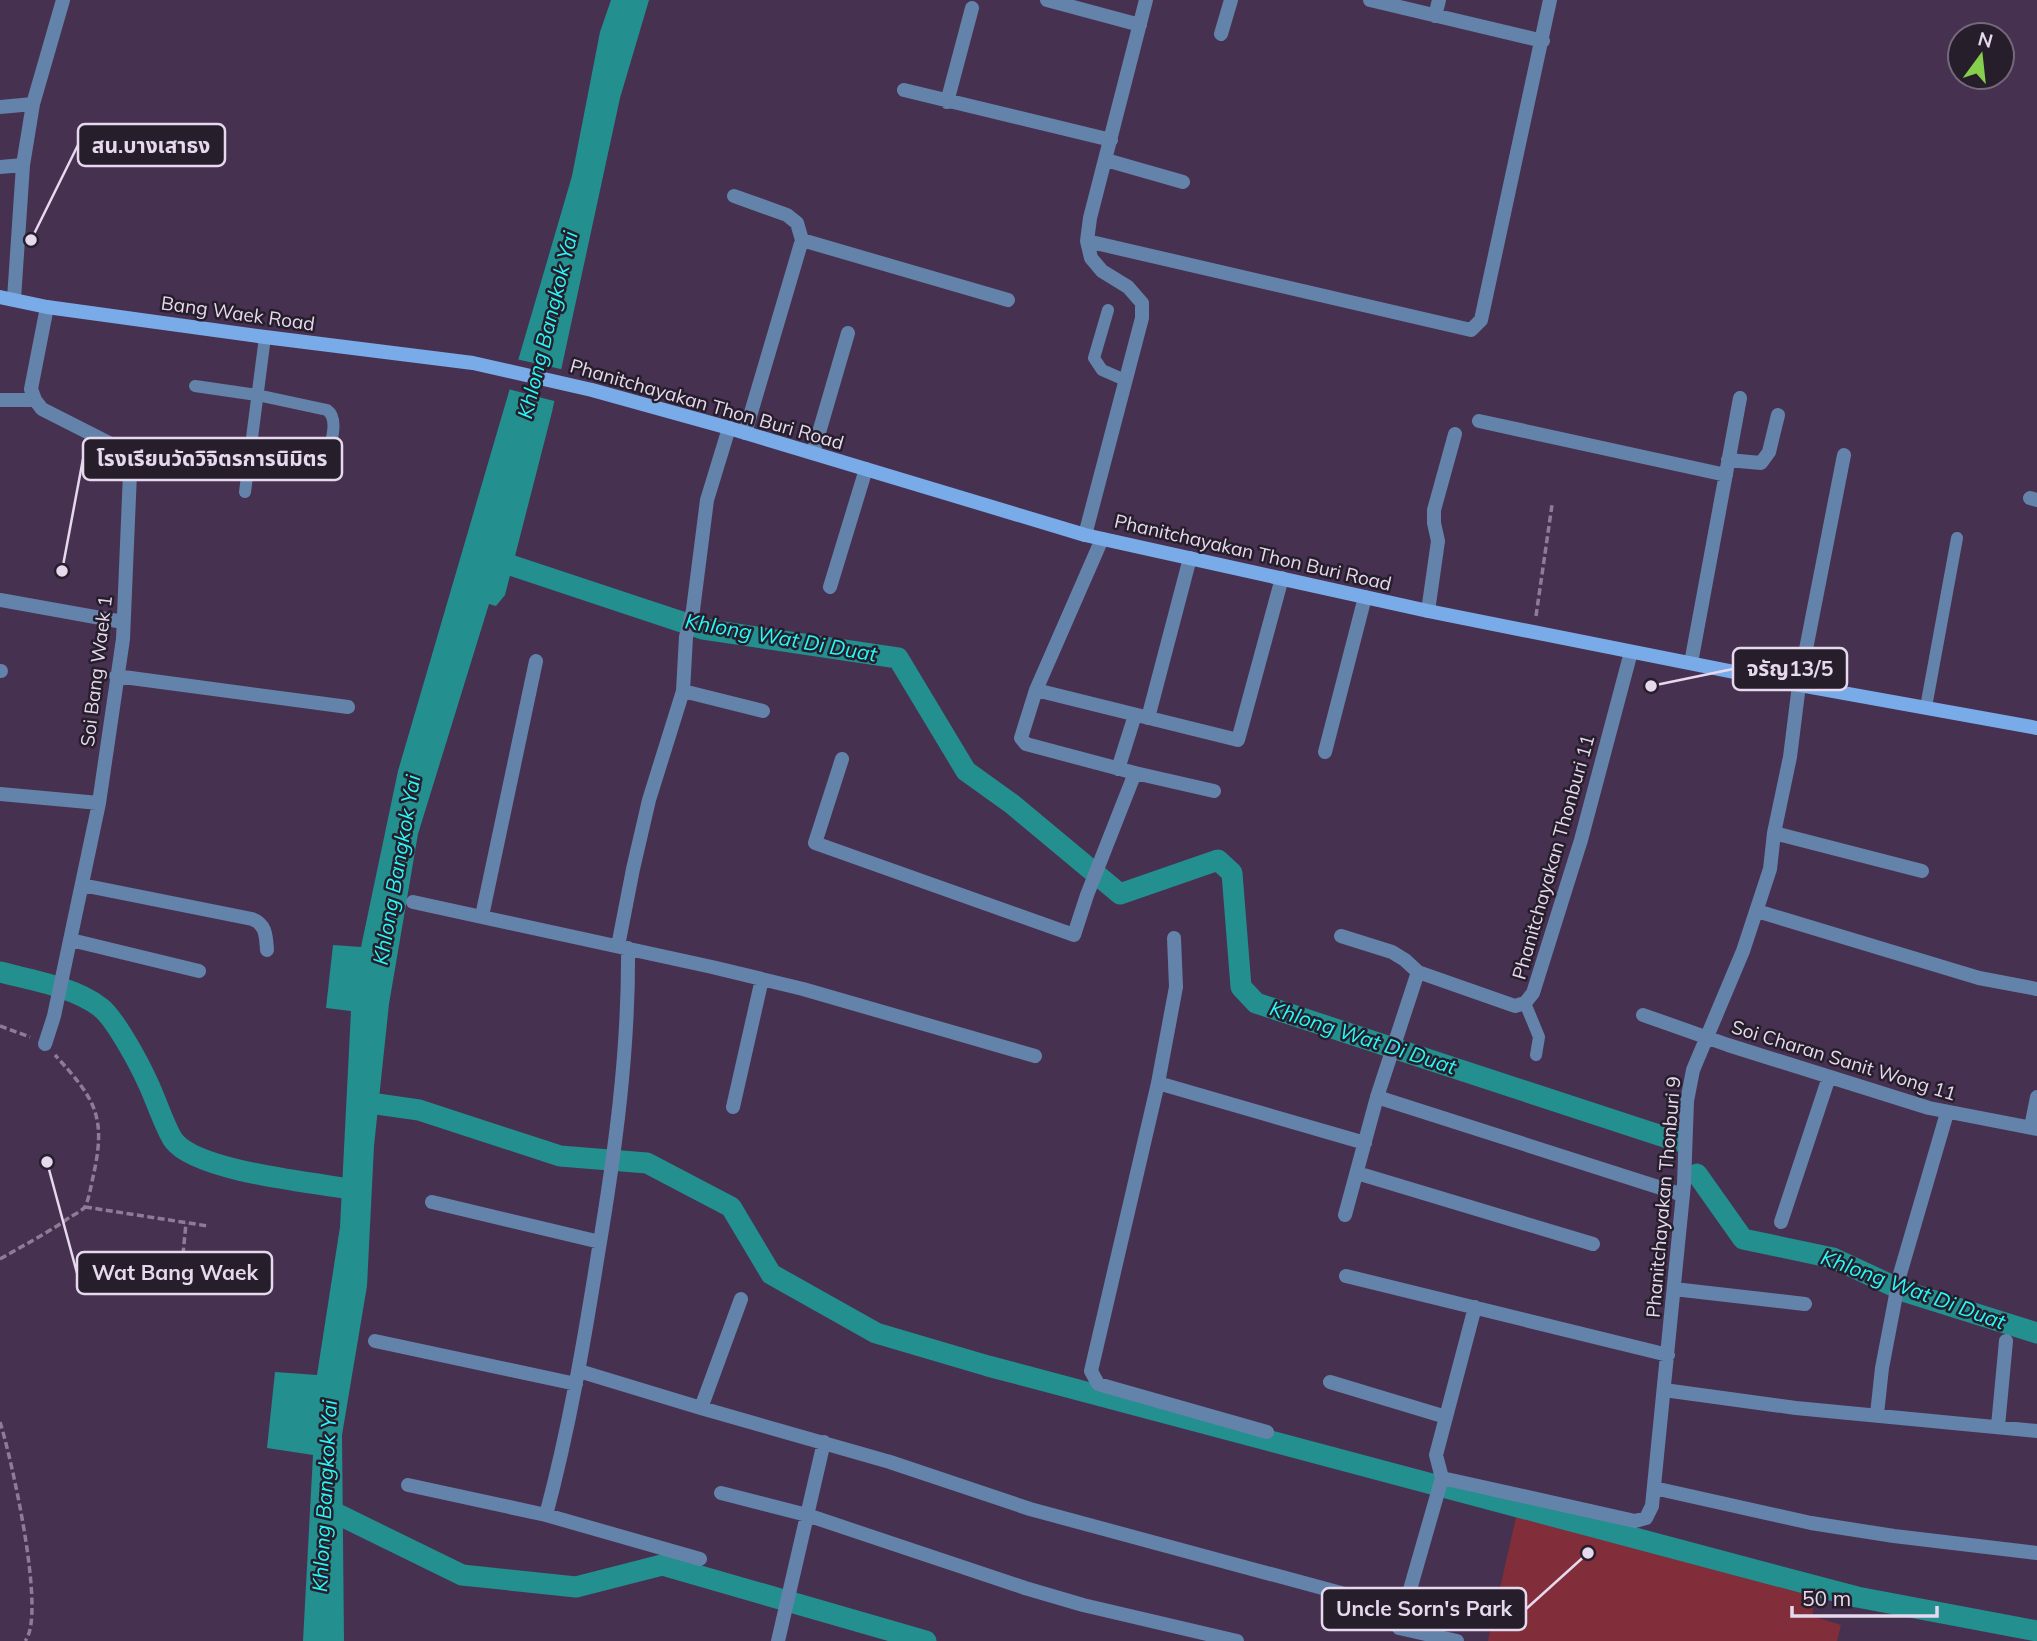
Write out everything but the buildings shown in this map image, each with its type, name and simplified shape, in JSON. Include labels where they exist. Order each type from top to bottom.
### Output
[{"type":"main road","name":"Bang Waek Road","points":[[7,298],[47,307],[472,363]]},
{"type":"main road","name":"Phanitchayakan Thon Buri Road","points":[[472,363],[592,390],[729,428],[1102,539],[1427,611],[1800,685],[2037,728]]},
{"type":"street","points":[[7,298],[33,104],[63,0]]},
{"type":"street","points":[[1047,0],[1140,25]]},
{"type":"street","points":[[1085,535],[1142,318],[1142,303],[1128,287],[1102,271],[1090,258],[1087,241],[1090,218],[1146,0]]},
{"type":"street","points":[[1222,34],[1231,0]]},
{"type":"street","points":[[1370,0],[1543,41]]},
{"type":"street","points":[[1435,16],[1439,0]]},
{"type":"street","points":[[1087,241],[1471,330],[1481,320],[1550,0]]},
{"type":"street","points":[[947,102],[972,8]]},
{"type":"street","points":[[904,90],[1111,140]]},
{"type":"street","points":[[0,107],[33,104]]},
{"type":"street","points":[[1106,160],[1183,182]]},
{"type":"street","points":[[0,167],[23,165]]},
{"type":"street","points":[[734,196],[787,215],[797,223],[802,240],[745,433]]},
{"type":"street","points":[[802,240],[1008,300]]},
{"type":"street","points":[[0,400],[35,400],[31,389],[47,307]]},
{"type":"street","points":[[813,453],[848,333]]},
{"type":"street","points":[[1691,663],[1740,398]]},
{"type":"street","name":"Soi Bang Waek 1","points":[[35,400],[42,409],[109,443],[121,455],[130,473],[123,622],[100,803],[54,1016],[45,1044]]},
{"type":"street","points":[[1479,421],[1727,467],[1761,463],[1769,452],[1778,415]]},
{"type":"street","points":[[546,1515],[578,1377],[611,1177],[628,991],[623,947],[632,869],[649,800],[682,691],[686,637],[693,610],[707,500],[729,428]]},
{"type":"street","points":[[1427,611],[1438,541],[1434,510],[1455,434]]},
{"type":"street","name":"Phanitchayakan Thonburi 9","points":[[1440,1486],[1635,1521],[1646,1518],[1652,1506],[1683,1195],[1687,1101],[1693,1070],[1757,911],[1770,869],[1800,685],[1844,455]]},
{"type":"street","points":[[830,587],[866,469]]},
{"type":"street","points":[[1102,539],[1036,690],[1021,738],[1026,744],[1214,791]]},
{"type":"street","points":[[1118,769],[1142,716],[1190,558]]},
{"type":"street","points":[[1036,690],[1238,740],[1282,578]]},
{"type":"street","points":[[1325,752],[1365,597]]},
{"type":"street","points":[[0,600],[123,622]]},
{"type":"street","name":"Phanitchayakan Thonburi 11","points":[[1342,936],[1392,952],[1418,972],[1515,1006],[1525,1003],[1533,993],[1573,868],[1631,652]]},
{"type":"street","points":[[482,916],[536,661]]},
{"type":"street","points":[[116,676],[348,707]]},
{"type":"street","points":[[682,691],[763,711]]},
{"type":"street","points":[[842,759],[815,843],[1074,935],[1135,773]]},
{"type":"street","points":[[0,794],[100,803]]},
{"type":"street","points":[[1774,833],[1922,871]]},
{"type":"street","points":[[82,885],[252,919],[259,922],[263,928],[267,950]]},
{"type":"street","points":[[412,902],[762,979],[1035,1056]]},
{"type":"street","points":[[1757,911],[1979,978],[2037,989]]},
{"type":"street","points":[[1174,938],[1176,987],[1158,1083],[1091,1371],[1098,1384],[1267,1432]]},
{"type":"street","points":[[71,940],[199,971]]},
{"type":"street","points":[[1345,1215],[1377,1097],[1418,972]]},
{"type":"street","points":[[733,1107],[762,979]]},
{"type":"street","name":"Soi Charan Sanit Wong 11","points":[[1643,1015],[1947,1113],[2034,1128]]},
{"type":"street","points":[[1781,1222],[1829,1077]]},
{"type":"street","points":[[1158,1083],[1365,1143]]},
{"type":"street","points":[[1377,1097],[1683,1195]]},
{"type":"street","points":[[2034,1128],[2037,1097]]},
{"type":"street","points":[[1877,1414],[1882,1368],[1900,1274],[1947,1113]]},
{"type":"street","points":[[1357,1173],[1593,1244]]},
{"type":"street","points":[[432,1202],[600,1242]]},
{"type":"street","points":[[1346,1276],[1668,1355]]},
{"type":"street","points":[[1674,1289],[1805,1304]]},
{"type":"street","points":[[701,1408],[741,1299]]},
{"type":"street","points":[[1457,1641],[1399,1628],[1440,1486],[1436,1455],[1475,1307]]},
{"type":"street","points":[[375,1341],[578,1377],[701,1408],[824,1443],[1030,1509],[1389,1606]]},
{"type":"street","points":[[1998,1426],[2006,1341]]},
{"type":"street","points":[[1330,1382],[1446,1417]]},
{"type":"street","points":[[1664,1390],[1796,1408],[2037,1431]]},
{"type":"street","points":[[778,1641],[824,1443]]},
{"type":"street","points":[[408,1485],[546,1515],[700,1559]]},
{"type":"street","points":[[1654,1488],[1811,1523],[2037,1553]]},
{"type":"street","points":[[721,1493],[807,1515],[1083,1605],[1237,1641]]},
{"type":"lane","points":[[1108,310],[1094,358],[1102,370],[1125,380]]},
{"type":"lane","points":[[245,492],[265,337]]},
{"type":"lane","points":[[195,386],[257,396],[332,413],[334,420],[327,459],[319,463],[302,463],[250,453]]},
{"type":"lane","points":[[1926,707],[1957,538]]},
{"type":"lane","points":[[1525,1003],[1539,1037],[1536,1055]]},
{"type":"path","points":[[1534,632],[1552,505]]},
{"type":"path","points":[[0,1026],[45,1044],[81,1084],[92,1102],[99,1122],[100,1148],[85,1208]]},
{"type":"path","points":[[0,1259],[85,1208],[208,1226]]},
{"type":"path","points":[[180,1286],[186,1223]]},
{"type":"path","points":[[0,1422],[7,1442],[29,1559],[31,1629],[25,1641]]},
{"type":"path","points":[[0,1444],[7,1442]]},
{"type":"shaded area","points":[[1517,1513],[1817,1592],[1812,1616],[1841,1625],[1837,1641],[1488,1641]]},
{"type":"water","name":"Khlong Bangkok Yai","points":[[611,0],[649,0],[620,98],[552,412],[505,595],[496,606],[489,604],[418,834],[389,1004],[374,1146],[367,1286],[342,1435],[344,1641],[303,1641],[313,1455],[267,1448],[275,1372],[317,1375],[340,1227],[351,1011],[326,1008],[333,945],[361,947],[398,771],[572,176],[600,32]]},
{"type":"pier","points":[[516,359],[565,370],[558,402],[508,389]]},
{"type":"waterway","name":"Khlong Wat Di Duat","points":[[486,557],[703,629],[898,658],[966,771],[1012,804],[1120,894],[1218,860],[1232,873],[1241,987],[1256,1003],[1677,1141]]},
{"type":"waterway","points":[[0,972],[65,989],[100,1007],[120,1031],[139,1065],[171,1136],[187,1152],[232,1168],[288,1180],[357,1190]]},
{"type":"waterway","points":[[363,1102],[419,1110],[560,1156],[647,1163],[731,1207],[771,1274],[876,1333],[988,1366],[1857,1597],[2037,1631]]},
{"type":"waterway","name":"Khlong Wat Di Duat","points":[[1697,1174],[1743,1239],[1833,1258],[1906,1292],[2037,1333]]},
{"type":"waterway","name":"Khlong Bangkok Yai","points":[[321,1506],[462,1575],[576,1587],[662,1565],[926,1641]]},
{"type":"place","name":"สน.บางเสาธง","points":[[31,240]]},
{"type":"place","name":"โรงเรียนวัดวิจิตรการนิมิตร","points":[[62,571]]},
{"type":"place","name":"จรัญ13/5","points":[[1651,686]]},
{"type":"place","name":"Wat Bang Waek","points":[[47,1162]]},
{"type":"place","name":"Uncle Sorn's Park","points":[[1588,1553]]}]
